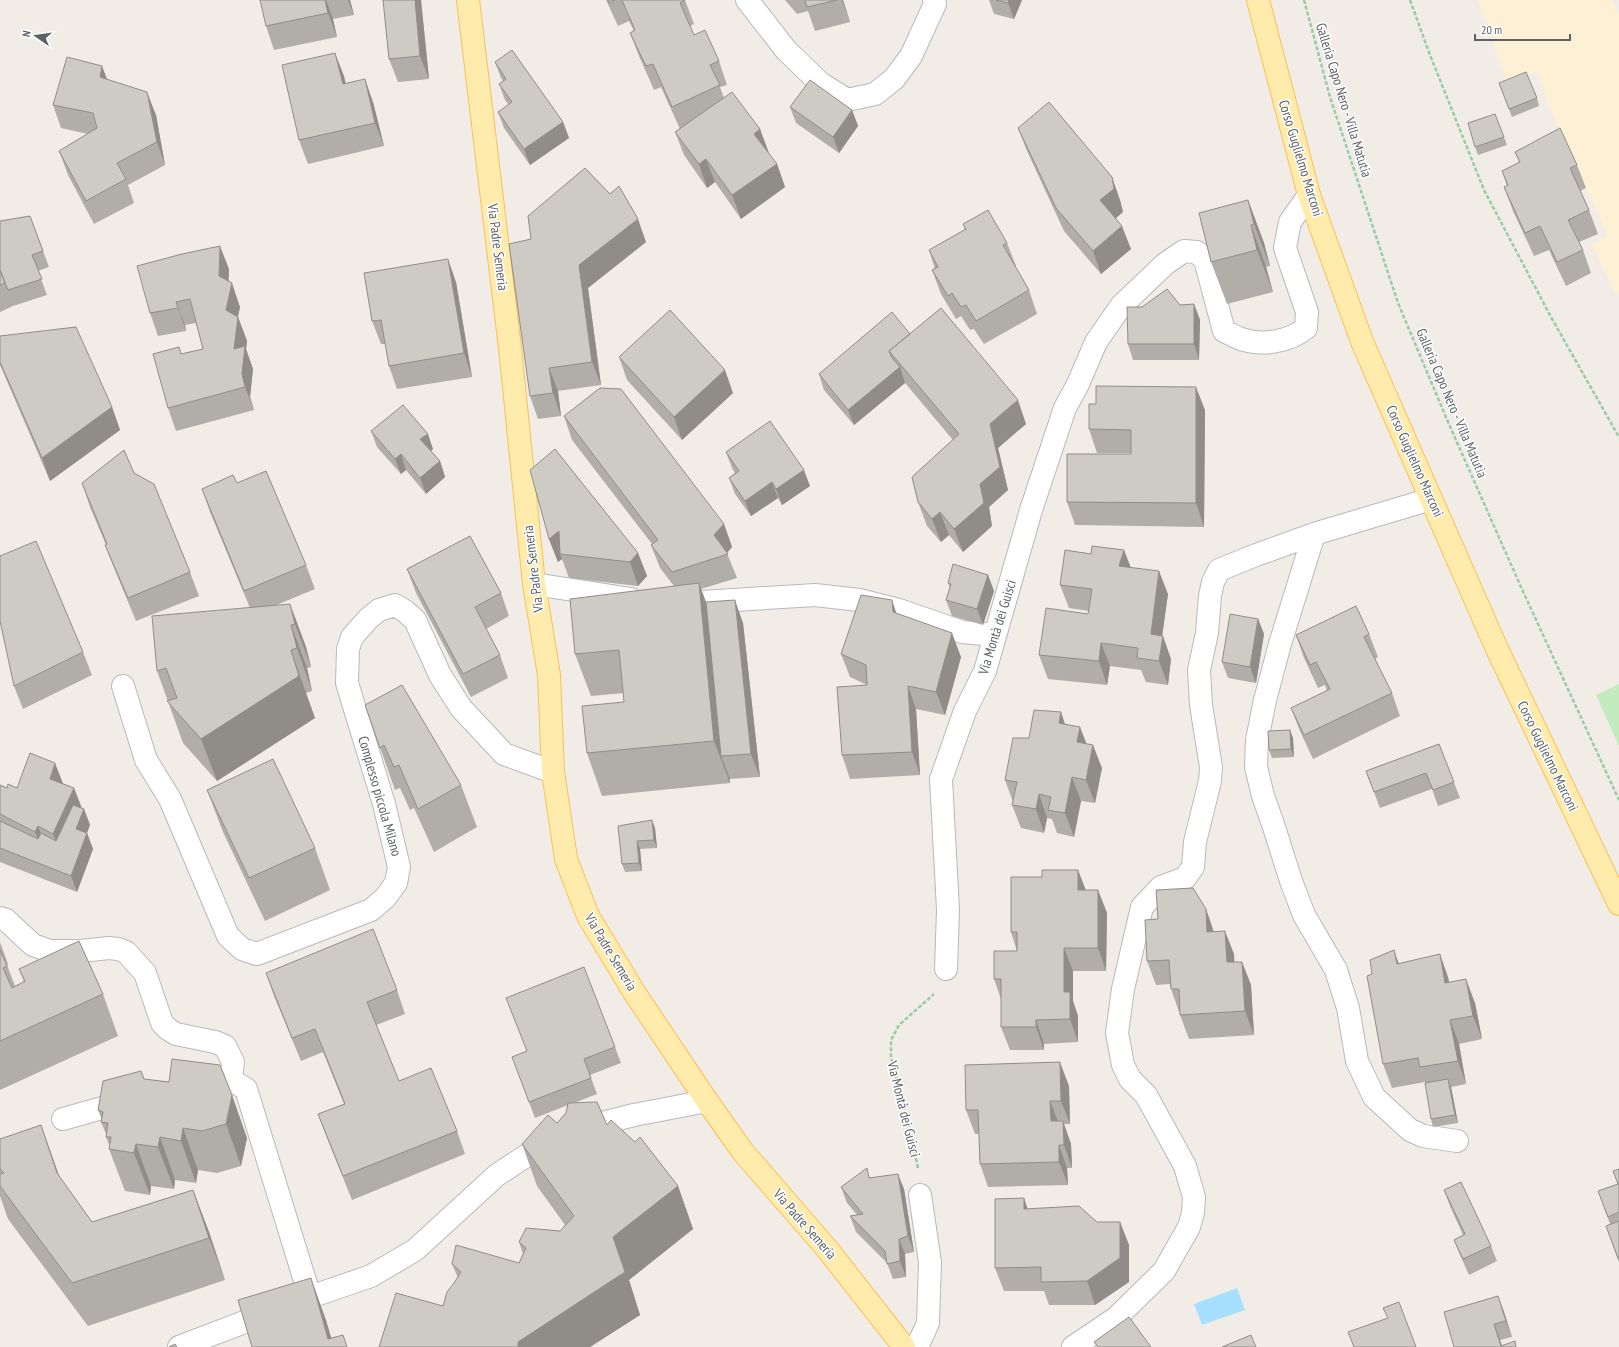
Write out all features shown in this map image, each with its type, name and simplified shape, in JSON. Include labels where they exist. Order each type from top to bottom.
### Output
[{"type":"main road","name":"Via Padre Semeria","points":[[468,0],[510,348],[534,584],[549,675],[553,772],[566,859],[588,916],[634,992],[707,1101],[743,1152],[828,1250],[904,1347]]},
{"type":"main road","name":"Corso Guglielmo Marconi","points":[[1258,0],[1309,195],[1363,344],[1497,649],[1619,904]]},
{"type":"street","points":[[747,0],[786,50],[820,83],[847,100],[875,94],[894,79],[911,56],[935,4],[934,0]]},
{"type":"street","name":"Via Montà dei Guisci","points":[[946,969],[948,910],[941,779],[965,711],[985,671],[1031,510],[1065,408],[1078,384],[1096,342],[1121,306],[1165,264],[1184,251],[1197,252],[1205,260],[1224,331],[1242,339],[1270,343],[1300,333],[1306,328],[1307,312],[1285,248],[1290,222],[1309,195]]},
{"type":"street","points":[[1073,1347],[1116,1318],[1164,1271],[1188,1227],[1193,1214],[1194,1197],[1185,1166],[1146,1095],[1130,1079],[1123,1064],[1117,1033],[1123,989],[1142,907],[1162,887],[1185,878],[1193,867],[1195,842],[1210,781],[1211,767],[1201,705],[1199,670],[1213,582],[1220,570],[1256,555],[1314,534],[1431,499]]},
{"type":"street","points":[[1314,534],[1280,644],[1265,700],[1257,740],[1256,767],[1263,796],[1290,881],[1304,916],[1336,970],[1348,1008],[1357,1061],[1374,1097],[1410,1130],[1423,1136],[1457,1141]]},
{"type":"street","points":[[534,584],[614,597],[650,600]]},
{"type":"street","points":[[685,604],[815,595],[859,600],[899,610],[962,632],[995,635]]},
{"type":"street","name":"Complesso piccola Milano","points":[[123,686],[146,760],[170,800],[228,936],[242,949],[257,954],[371,910],[385,898],[396,883],[399,867],[384,804],[347,683],[348,649],[352,636],[379,610],[395,605],[415,620],[440,676],[462,708],[504,754],[553,772]]},
{"type":"street","points":[[0,918],[6,920],[33,945],[50,951],[81,951],[109,948],[126,952],[145,973],[162,1023],[176,1034],[215,1042],[225,1046],[233,1062],[231,1080]]},
{"type":"street","points":[[179,1089],[231,1080],[246,1089],[310,1297]]},
{"type":"street","points":[[63,1119],[143,1098]]},
{"type":"street","points":[[179,1347],[310,1297],[371,1276],[415,1250],[497,1176],[532,1152],[568,1132],[634,1115],[707,1101]]},
{"type":"street","points":[[917,1347],[928,1323],[930,1262],[920,1195]]},
{"type":"path","name":"Galleria Capo Nero - Villa Matutia","points":[[1304,0],[1330,97],[1398,303],[1514,573],[1619,800]]},
{"type":"path","points":[[1410,0],[1430,55],[1484,190],[1551,317],[1619,438]]},
{"type":"path","name":"Via Montà dei Guisci","points":[[920,1195],[917,1163],[890,1058],[891,1040],[899,1025],[939,990],[946,969]]},
{"type":"green space","points":[[1619,684],[1619,746],[1596,695]]},
{"type":"sand","points":[[1478,0],[1611,0],[1619,13],[1619,293],[1616,295],[1592,245],[1608,236],[1548,104],[1538,72],[1506,80]]},
{"type":"water","points":[[1237,1288],[1245,1310],[1202,1325],[1194,1304]]},
{"type":"building","points":[[260,0],[325,0],[328,13],[266,26]]},
{"type":"building","points":[[383,0],[415,0],[420,56],[389,59]]},
{"type":"building","points":[[608,0],[615,0],[609,3]]},
{"type":"building","points":[[622,0],[685,0],[680,3],[694,35],[705,30],[719,61],[710,65],[720,85],[672,107],[653,64],[646,66],[630,33],[635,30]]},
{"type":"building","points":[[805,0],[837,0],[807,7]]},
{"type":"building","points":[[996,0],[1009,0],[1008,3]]},
{"type":"building","points":[[512,50],[563,122],[524,149],[498,112],[512,102],[499,84],[506,79],[495,62]]},
{"type":"building","points":[[335,53],[343,84],[365,79],[375,123],[299,140],[282,65]]},
{"type":"building","points":[[67,57],[102,66],[100,77],[147,92],[157,142],[117,163],[126,179],[86,201],[59,151],[97,128],[93,113],[53,105]]},
{"type":"building","points":[[1526,72],[1537,98],[1509,109],[1499,83]]},
{"type":"building","points":[[810,80],[852,110],[833,137],[790,107]]},
{"type":"building","points":[[732,92],[760,129],[754,134],[777,164],[732,195],[706,159],[699,164],[675,132]]},
{"type":"building","points":[[1049,102],[1112,177],[1114,189],[1100,200],[1122,226],[1093,251],[1056,208],[1018,128]]},
{"type":"building","points":[[1495,114],[1504,137],[1475,147],[1468,123]]},
{"type":"building","points":[[1560,128],[1577,165],[1570,168],[1589,210],[1568,220],[1583,250],[1557,262],[1540,226],[1525,233],[1504,187],[1508,185],[1502,171],[1520,162],[1515,152]]},
{"type":"building","points":[[585,168],[610,194],[619,186],[638,219],[579,265],[592,362],[549,368],[553,393],[530,396],[509,244],[531,239],[528,216]]},
{"type":"building","points":[[1248,200],[1254,224],[1251,225],[1257,250],[1211,262],[1199,213]]},
{"type":"building","points":[[988,210],[1007,243],[1003,245],[1029,290],[976,321],[966,305],[961,307],[952,293],[948,296],[932,270],[938,267],[929,250],[966,229],[963,224]]},
{"type":"building","points":[[30,216],[43,251],[32,255],[42,279],[8,290],[0,270],[0,221]]},
{"type":"building","points":[[220,246],[219,276],[232,283],[226,310],[238,317],[234,349],[245,346],[242,374],[245,387],[168,408],[153,354],[179,347],[181,354],[203,349],[190,299],[176,302],[178,308],[150,313],[137,266]]},
{"type":"building","points":[[448,259],[464,353],[389,366],[381,320],[372,321],[364,273]]},
{"type":"building","points":[[0,270],[5,283],[0,285]]},
{"type":"building","points":[[1167,289],[1180,305],[1194,304],[1194,344],[1128,344],[1127,307],[1142,307]]},
{"type":"building","points":[[941,308],[1018,400],[990,424],[1000,467],[980,484],[984,503],[954,529],[940,512],[932,519],[918,502],[912,477],[959,434],[889,351]]},
{"type":"building","points":[[670,310],[725,370],[674,417],[619,357]]},
{"type":"building","points":[[892,312],[910,334],[889,351],[892,358],[900,367],[848,410],[819,374]]},
{"type":"building","points":[[76,327],[112,407],[42,458],[0,362],[0,336]]},
{"type":"building","points":[[1096,386],[1196,387],[1196,503],[1067,502],[1067,454],[1131,454],[1131,430],[1089,429],[1089,404],[1096,404]]},
{"type":"building","points":[[600,388],[621,389],[724,524],[714,535],[728,554],[672,572],[651,545],[658,540],[564,416]]},
{"type":"building","points":[[403,405],[428,434],[420,439],[440,461],[420,478],[401,454],[395,459],[371,431]]},
{"type":"building","points":[[770,421],[804,470],[776,489],[772,482],[745,501],[729,478],[739,471],[726,452]]},
{"type":"building","points":[[555,449],[638,553],[630,562],[560,554],[559,531],[549,539],[530,470]]},
{"type":"building","points":[[124,450],[134,473],[154,484],[190,572],[128,598],[105,545],[107,544],[82,483]]},
{"type":"building","points":[[266,471],[306,565],[244,591],[202,489],[233,475],[237,483]]},
{"type":"building","points":[[470,536],[501,593],[475,607],[500,655],[463,674],[407,569]]},
{"type":"building","points":[[36,541],[83,652],[14,686],[0,621],[0,556]]},
{"type":"building","points":[[1092,546],[1124,550],[1119,566],[1159,571],[1151,634],[1163,636],[1159,661],[1137,658],[1138,648],[1101,643],[1099,661],[1039,655],[1046,608],[1088,614],[1092,589],[1060,585],[1065,550],[1091,554]]},
{"type":"building","points":[[953,564],[988,575],[977,609],[946,600],[951,584],[948,583]]},
{"type":"building","points":[[699,583],[714,741],[587,753],[582,706],[624,702],[619,650],[575,654],[570,599]]},
{"type":"building","points":[[861,595],[892,600],[893,612],[952,633],[936,692],[908,686],[912,752],[842,755],[837,687],[867,685],[866,665],[841,654]]},
{"type":"building","points":[[735,600],[751,754],[721,756],[706,602]]},
{"type":"building","points":[[290,604],[295,624],[291,625],[297,648],[291,650],[299,676],[201,739],[167,701],[177,698],[166,668],[157,671],[152,616]]},
{"type":"building","points":[[1356,606],[1369,634],[1364,637],[1392,693],[1304,735],[1291,708],[1330,689],[1316,662],[1310,665],[1296,635]]},
{"type":"building","points":[[1230,614],[1258,619],[1250,667],[1222,662]]},
{"type":"building","points":[[402,685],[461,785],[418,809],[399,765],[394,767],[384,745],[380,748],[365,705]]},
{"type":"building","points":[[1034,710],[1061,712],[1059,723],[1080,727],[1077,742],[1093,745],[1086,780],[1072,777],[1065,813],[1048,810],[1051,797],[1039,794],[1036,809],[1012,805],[1017,782],[1005,780],[1013,738],[1029,738]]},
{"type":"building","points":[[1290,730],[1291,749],[1269,750],[1268,731]]},
{"type":"building","points":[[1439,744],[1454,782],[1433,790],[1426,773],[1374,792],[1366,771]]},
{"type":"building","points":[[30,753],[55,763],[50,779],[74,788],[53,834],[38,826],[35,832],[0,814],[0,785],[7,788],[8,784],[17,788]]},
{"type":"building","points":[[273,759],[315,848],[249,878],[207,790]]},
{"type":"building","points":[[73,805],[84,809],[76,829],[87,833],[71,876],[0,848],[0,821],[38,839],[41,833],[56,841]]},
{"type":"building","points":[[652,820],[654,840],[637,841],[639,863],[622,864],[618,826]]},
{"type":"building","points":[[1042,870],[1078,870],[1078,890],[1098,890],[1098,948],[1064,948],[1064,992],[1070,992],[1070,1019],[1036,1020],[1036,1027],[1001,1027],[1001,979],[994,979],[994,951],[1017,951],[1017,932],[1011,932],[1011,877],[1042,877]]},
{"type":"building","points":[[1193,888],[1206,909],[1207,932],[1225,931],[1227,962],[1242,962],[1245,1011],[1180,1015],[1179,989],[1171,989],[1169,960],[1147,961],[1145,920],[1158,919],[1156,890]]},
{"type":"building","points":[[373,929],[397,990],[367,1002],[399,1081],[431,1068],[457,1131],[343,1176],[318,1114],[345,1104],[315,1029],[292,1038],[266,973]]},
{"type":"building","points":[[79,941],[103,994],[0,1041],[0,950],[7,966],[3,968],[12,988],[25,981],[19,969]]},
{"type":"building","points":[[1394,950],[1397,964],[1440,954],[1445,983],[1466,979],[1473,1016],[1450,1020],[1458,1061],[1420,1067],[1418,1058],[1383,1064],[1367,976],[1372,974],[1370,960]]},
{"type":"building","points":[[584,967],[615,1047],[584,1059],[591,1078],[529,1102],[512,1057],[527,1051],[506,998]]},
{"type":"building","points":[[172,1059],[220,1065],[232,1095],[226,1124],[202,1131],[183,1128],[181,1141],[160,1137],[158,1147],[136,1144],[134,1153],[109,1149],[111,1137],[106,1137],[108,1123],[101,1122],[103,1112],[98,1110],[103,1081],[141,1071],[144,1079],[169,1082]]},
{"type":"building","points":[[1060,1062],[1061,1101],[1050,1101],[1051,1121],[1063,1121],[1064,1145],[1059,1145],[1059,1162],[980,1164],[978,1110],[966,1110],[965,1065]]},
{"type":"building","points":[[1448,1079],[1455,1115],[1431,1119],[1425,1083]]},
{"type":"building","points":[[597,1102],[607,1125],[611,1120],[635,1142],[640,1137],[678,1186],[613,1237],[625,1272],[518,1342],[518,1347],[379,1347],[396,1293],[443,1306],[447,1292],[461,1272],[452,1264],[456,1245],[519,1263],[526,1248],[519,1242],[526,1228],[560,1231],[574,1216],[522,1144],[548,1115],[557,1123],[566,1113],[568,1103]]},
{"type":"building","points":[[41,1125],[57,1173],[92,1222],[193,1190],[209,1238],[72,1283],[0,1186],[0,1174],[4,1173],[0,1169],[0,1139]]},
{"type":"building","points":[[867,1168],[869,1178],[898,1174],[908,1236],[899,1239],[900,1261],[887,1264],[885,1251],[850,1216],[863,1214],[841,1187]]},
{"type":"building","points":[[1619,1169],[1619,1212],[1608,1217],[1598,1191],[1618,1184],[1613,1171]]},
{"type":"building","points":[[1461,1182],[1491,1246],[1463,1259],[1454,1240],[1465,1234],[1444,1190]]},
{"type":"building","points":[[1024,1198],[1024,1209],[1079,1206],[1097,1222],[1120,1222],[1120,1258],[1087,1281],[1041,1282],[1041,1267],[995,1268],[995,1199]]},
{"type":"building","points":[[1619,1221],[1619,1258],[1618,1258],[1606,1226]]},
{"type":"building","points":[[311,1278],[328,1339],[343,1335],[347,1347],[252,1347],[238,1300]]},
{"type":"building","points":[[1498,1296],[1506,1321],[1494,1324],[1501,1346],[1515,1341],[1516,1347],[1454,1347],[1444,1312]]},
{"type":"building","points":[[1399,1302],[1416,1347],[1354,1347],[1348,1332],[1388,1318],[1383,1308]]},
{"type":"building","points":[[1129,1317],[1151,1347],[1098,1347],[1094,1342]]},
{"type":"building","points":[[1251,1335],[1256,1347],[1222,1347]]},
{"type":"building","points":[[175,1344],[177,1347],[169,1347]]}]
